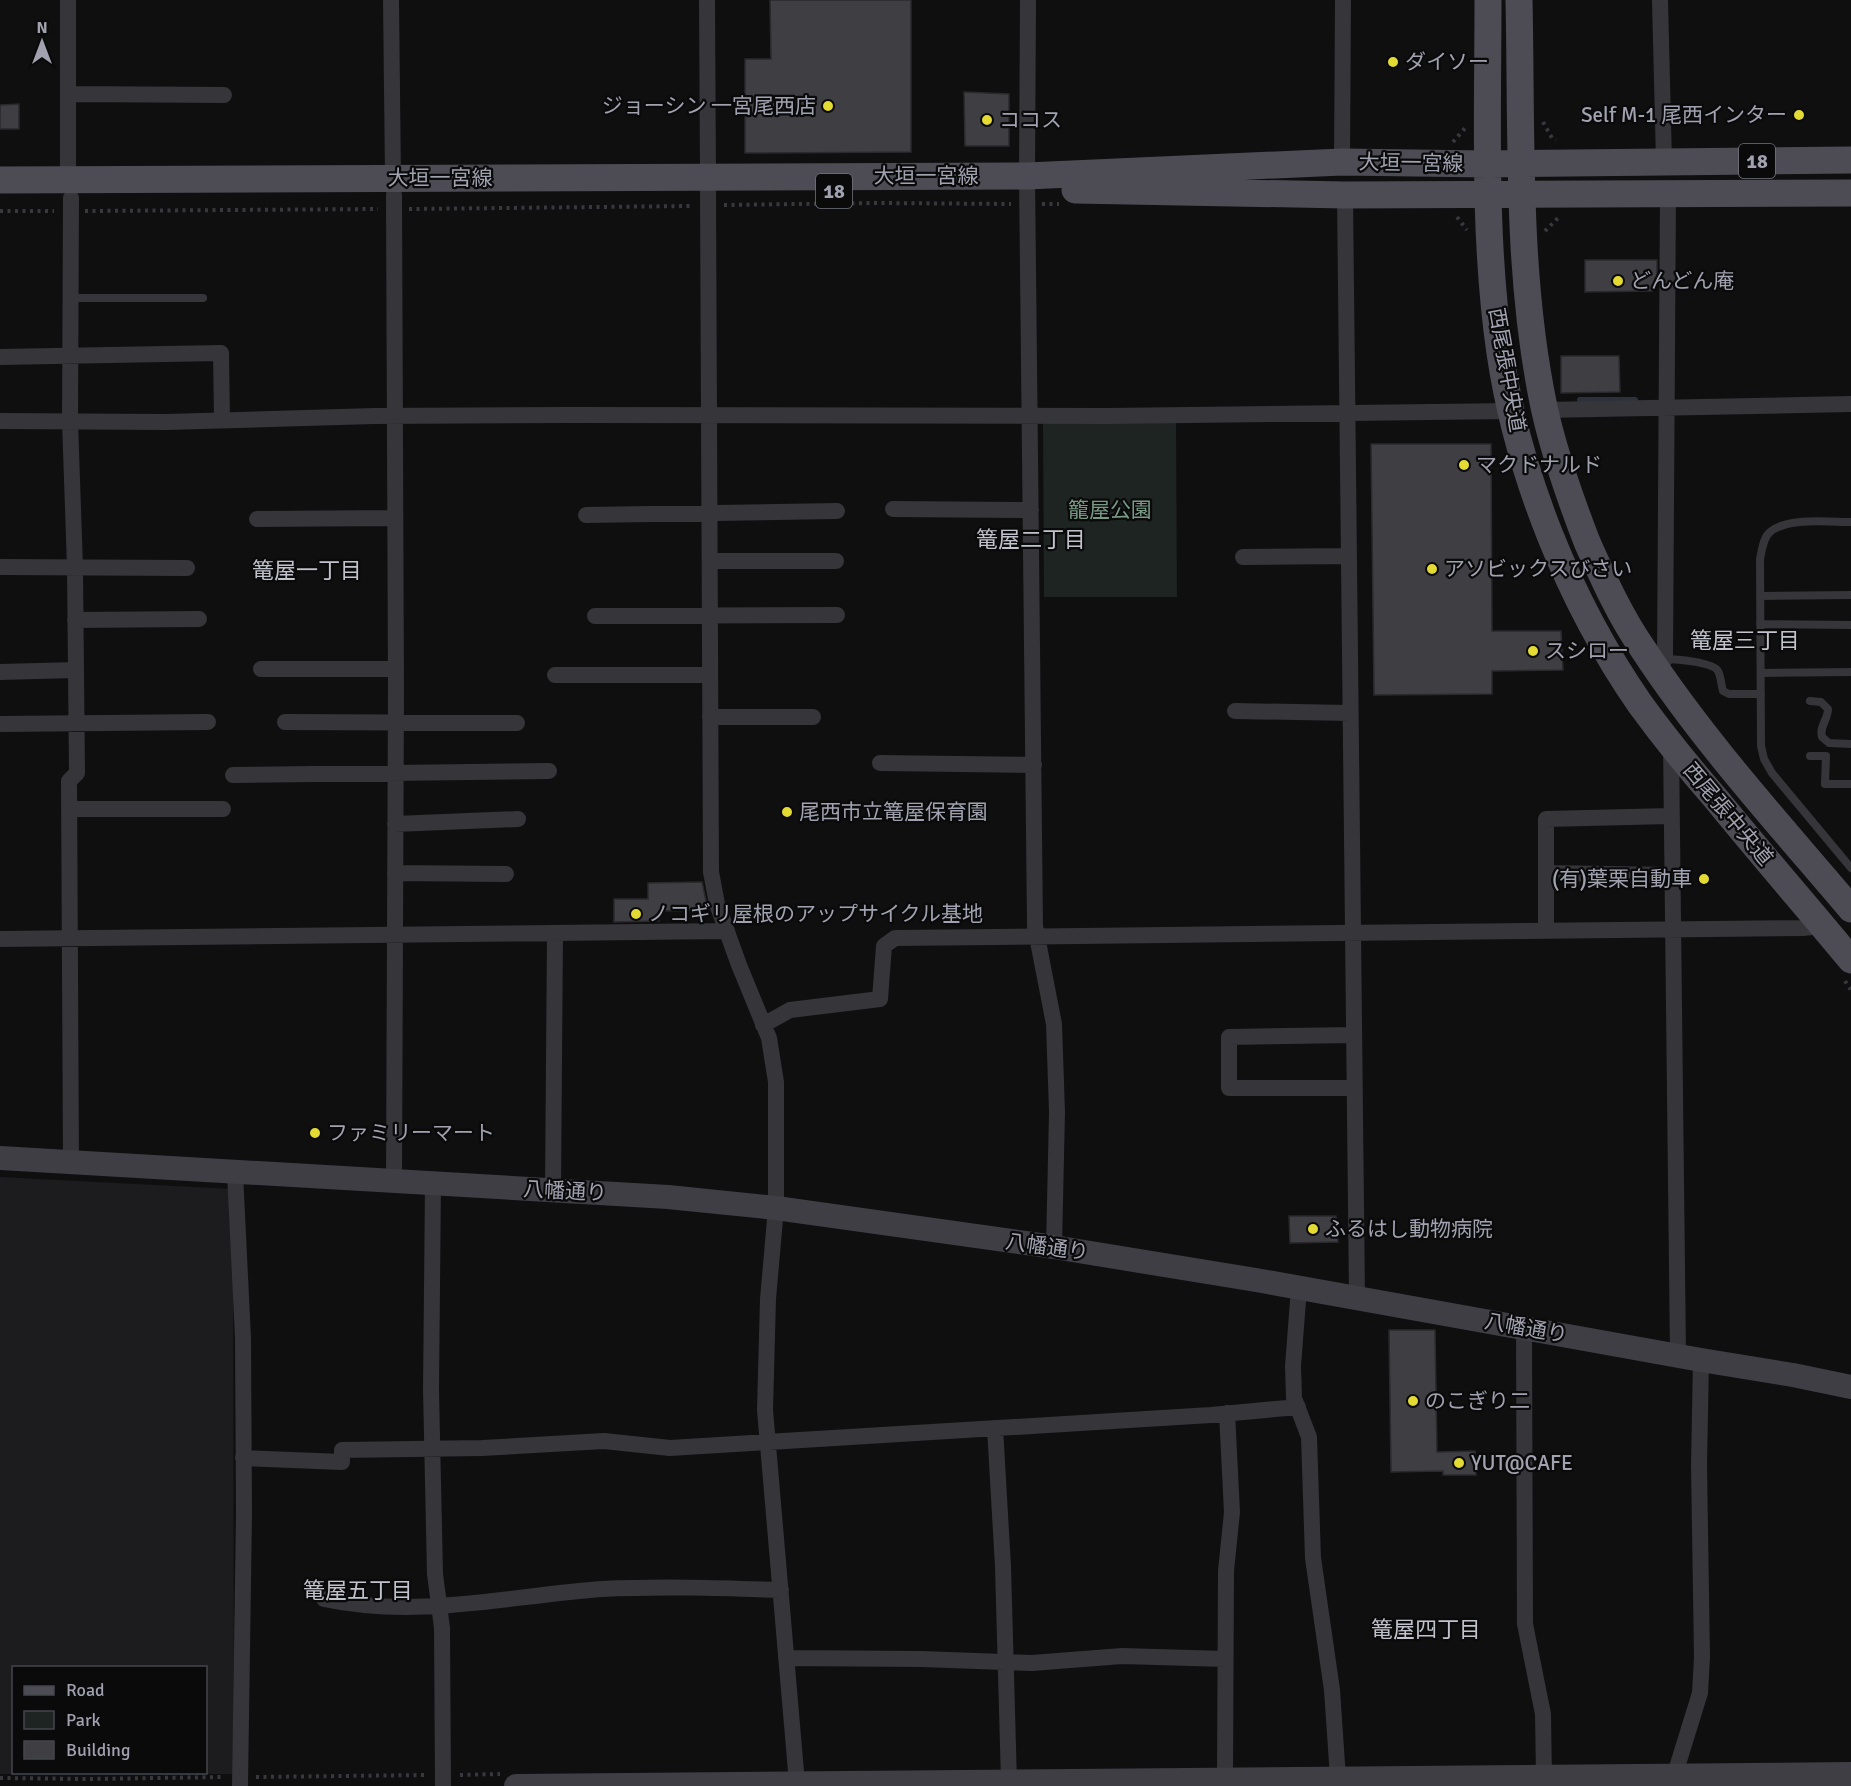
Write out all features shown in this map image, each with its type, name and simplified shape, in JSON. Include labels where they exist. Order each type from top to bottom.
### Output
[{"type":"main road","name":"西尾張中央道","points":[[1488,0],[1488,195],[1494,297],[1500,355],[1530,477],[1567,574],[1588,618],[1640,703],[1671,745],[1851,960]]},
{"type":"main road","name":"西尾張中央道","points":[[1519,0],[1525,268],[1537,369],[1545,410],[1570,497],[1597,566],[1619,608],[1660,662],[1704,736],[1851,909]]},
{"type":"main road","name":"大垣一宮線","points":[[1027,190],[1342,162],[1522,164],[1851,160]]},
{"type":"main road","name":"大垣一宮線","points":[[0,180],[70,196]]},
{"type":"main road","name":"大垣一宮線","points":[[0,199],[70,196],[1027,190],[1345,195],[1851,193]]},
{"type":"street","points":[[68,0],[70,422],[75,567],[77,773],[69,781],[71,1163]]},
{"type":"street","points":[[390,0],[396,669],[393,1181]]},
{"type":"street","points":[[707,0],[711,872],[717,904],[769,1038],[776,1082],[776,1208],[768,1299],[765,1410],[797,1783]]},
{"type":"street","points":[[1028,0],[1027,190],[1035,926],[1054,1024],[1057,1112],[1054,1247]]},
{"type":"street","points":[[1342,162],[1343,0]]},
{"type":"street","points":[[1660,0],[1664,162]]},
{"type":"street","points":[[69,94],[224,95]]},
{"type":"street","points":[[1660,662],[1668,407],[1668,193]]},
{"type":"street","points":[[1345,195],[1357,1298]]},
{"type":"street","points":[[0,357],[221,353],[222,420]]},
{"type":"street","points":[[1545,410],[1851,405]]},
{"type":"street","points":[[0,421],[709,415],[1107,416],[1512,411]]},
{"type":"street","points":[[893,509],[1031,510]]},
{"type":"street","points":[[586,515],[837,511]]},
{"type":"street","points":[[257,519],[395,518]]},
{"type":"street","points":[[1243,557],[1348,556]]},
{"type":"street","points":[[710,561],[836,561]]},
{"type":"street","points":[[0,567],[187,568]]},
{"type":"street","points":[[595,616],[837,615]]},
{"type":"street","points":[[75,620],[199,619]]},
{"type":"street","points":[[261,669],[396,669]]},
{"type":"street","points":[[0,672],[76,670]]},
{"type":"street","points":[[555,675],[710,675]]},
{"type":"street","points":[[1235,711],[1350,713]]},
{"type":"street","points":[[710,717],[813,717]]},
{"type":"street","points":[[0,724],[208,722]]},
{"type":"street","points":[[285,722],[517,723]]},
{"type":"street","points":[[1671,745],[1673,929],[1690,1358],[1699,1466],[1702,1657],[1700,1693],[1677,1764],[1676,1781]]},
{"type":"street","points":[[880,763],[1034,765]]},
{"type":"street","points":[[233,775],[549,771]]},
{"type":"street","points":[[69,809],[223,809]]},
{"type":"street","points":[[1546,930],[1546,819],[1671,816]]},
{"type":"street","points":[[395,824],[518,819]]},
{"type":"street","points":[[395,873],[506,874]]},
{"type":"street","points":[[1546,873],[1672,875]]},
{"type":"street","points":[[763,1026],[790,1010],[880,999],[884,946],[895,938],[1821,926]]},
{"type":"street","points":[[0,939],[727,932]]},
{"type":"street","points":[[553,1190],[555,933]]},
{"type":"street","points":[[1353,1035],[1228,1037],[1228,1088],[1354,1088]]},
{"type":"street","name":"八幡通り","points":[[0,1158],[668,1197],[776,1208],[1054,1247],[1357,1298],[1851,1387]]},
{"type":"street","points":[[235,1173],[243,1338],[240,1786]]},
{"type":"street","points":[[433,1184],[431,1379],[435,1575],[442,1628],[443,1786]]},
{"type":"street","points":[[1299,1288],[1293,1366],[1294,1398],[1309,1437],[1313,1558],[1332,1690],[1349,1781]]},
{"type":"street","points":[[1524,1328],[1525,1624],[1543,1714],[1544,1777]]},
{"type":"street","points":[[243,1458],[342,1462],[342,1450],[604,1441],[670,1448],[1298,1407]]},
{"type":"street","points":[[1226,1779],[1226,1571],[1232,1512],[1227,1413]]},
{"type":"street","points":[[995,1428],[1003,1566],[1009,1782]]},
{"type":"street","points":[[324,1599],[355,1606],[439,1607],[602,1590],[655,1588],[781,1590]]},
{"type":"street","points":[[786,1658],[1032,1663],[1122,1656],[1225,1659]]},
{"type":"street","points":[[516,1786],[1009,1782],[1035,1784],[1226,1779],[1349,1781],[1544,1777],[1676,1781],[1851,1774]]},
{"type":"lane","points":[[70,298],[203,298]]},
{"type":"lane","points":[[1851,522],[1786,524],[1769,533],[1763,542],[1760,559],[1761,746],[1764,759],[1772,773],[1851,868]]},
{"type":"lane","points":[[1760,596],[1851,595]]},
{"type":"lane","points":[[1760,624],[1851,625]]},
{"type":"lane","points":[[1660,662],[1682,659],[1714,667],[1719,671],[1723,691],[1729,694],[1761,694]]},
{"type":"lane","points":[[1761,673],[1851,672]]},
{"type":"lane","points":[[1810,701],[1821,702],[1828,709],[1827,719],[1821,726],[1820,732],[1825,740],[1829,743],[1851,744]]},
{"type":"lane","points":[[1810,756],[1826,756],[1825,784],[1851,784]]},
{"type":"path","points":[[1451,144],[1472,120]]},
{"type":"path","points":[[0,211],[70,196],[708,192],[876,203],[1027,190],[1062,204]]},
{"type":"path","points":[[1454,213],[1473,239]]},
{"type":"shaded area","points":[[0,1177],[233,1189],[234,1774],[207,1774],[207,1666],[12,1666],[12,1774],[0,1774]]},
{"type":"green space","name":"籠屋公園","points":[[1043,422],[1176,422],[1177,597],[1044,597]]},
{"type":"building","name":"ジョーシン 一宮尾西店","points":[[770,0],[911,0],[911,152],[745,153],[745,59],[771,59]]},
{"type":"building","name":"ココス","points":[[964,92],[1009,94],[1009,146],[965,146]]},
{"type":"building","points":[[19,104],[19,129],[0,129],[0,105]]},
{"type":"building","name":"どんどん庵","points":[[1585,260],[1657,260],[1657,285],[1652,285],[1652,291],[1585,292]]},
{"type":"building","points":[[1561,356],[1619,356],[1620,392],[1561,393]]},
{"type":"building","name":"アソビックスびさい","points":[[1371,444],[1491,444],[1492,631],[1561,631],[1563,670],[1492,671],[1492,694],[1374,695]]},
{"type":"building","points":[[702,882],[708,910],[659,911],[659,921],[614,922],[614,899],[648,899],[648,883]]},
{"type":"building","name":"ふるはし動物病院","points":[[1289,1216],[1336,1216],[1338,1242],[1290,1243]]},
{"type":"building","name":"のこぎり二","points":[[1389,1330],[1435,1330],[1437,1452],[1475,1451],[1476,1475],[1443,1475],[1443,1471],[1391,1472]]},
{"type":"waterway","points":[[1580,400],[1635,400]]},
{"type":"place","name":"ダイソー","points":[[1393,62]]},
{"type":"place","name":"ジョーシン 一宮尾西店","points":[[828,106]]},
{"type":"place","name":"Self M-1 尾西インター","points":[[1799,115]]},
{"type":"place","name":"ココス","points":[[987,120]]},
{"type":"place","name":"どんどん庵","points":[[1618,281]]},
{"type":"place","name":"マクドナルド","points":[[1464,465]]},
{"type":"place","name":"アソビックスびさい","points":[[1432,569]]},
{"type":"place","name":"スシロー","points":[[1533,651]]},
{"type":"place","name":"尾西市立篭屋保育園","points":[[787,812]]},
{"type":"place","name":"(有)葉栗自動車","points":[[1704,879]]},
{"type":"place","name":"ノコギリ屋根のアップサイクル基地","points":[[636,914]]},
{"type":"place","name":"ファミリーマート","points":[[315,1133]]},
{"type":"place","name":"ふるはし動物病院","points":[[1313,1229]]},
{"type":"place","name":"のこぎり二","points":[[1413,1401]]},
{"type":"place","name":"YUT@CAFE","points":[[1459,1463]]},
{"type":"district","name":"篭屋二丁目","points":[[1031,539]]},
{"type":"district","name":"篭屋一丁目","points":[[307,570]]},
{"type":"district","name":"篭屋三丁目","points":[[1745,640]]},
{"type":"district","name":"篭屋五丁目","points":[[358,1590]]},
{"type":"district","name":"篭屋四丁目","points":[[1426,1629]]}]
